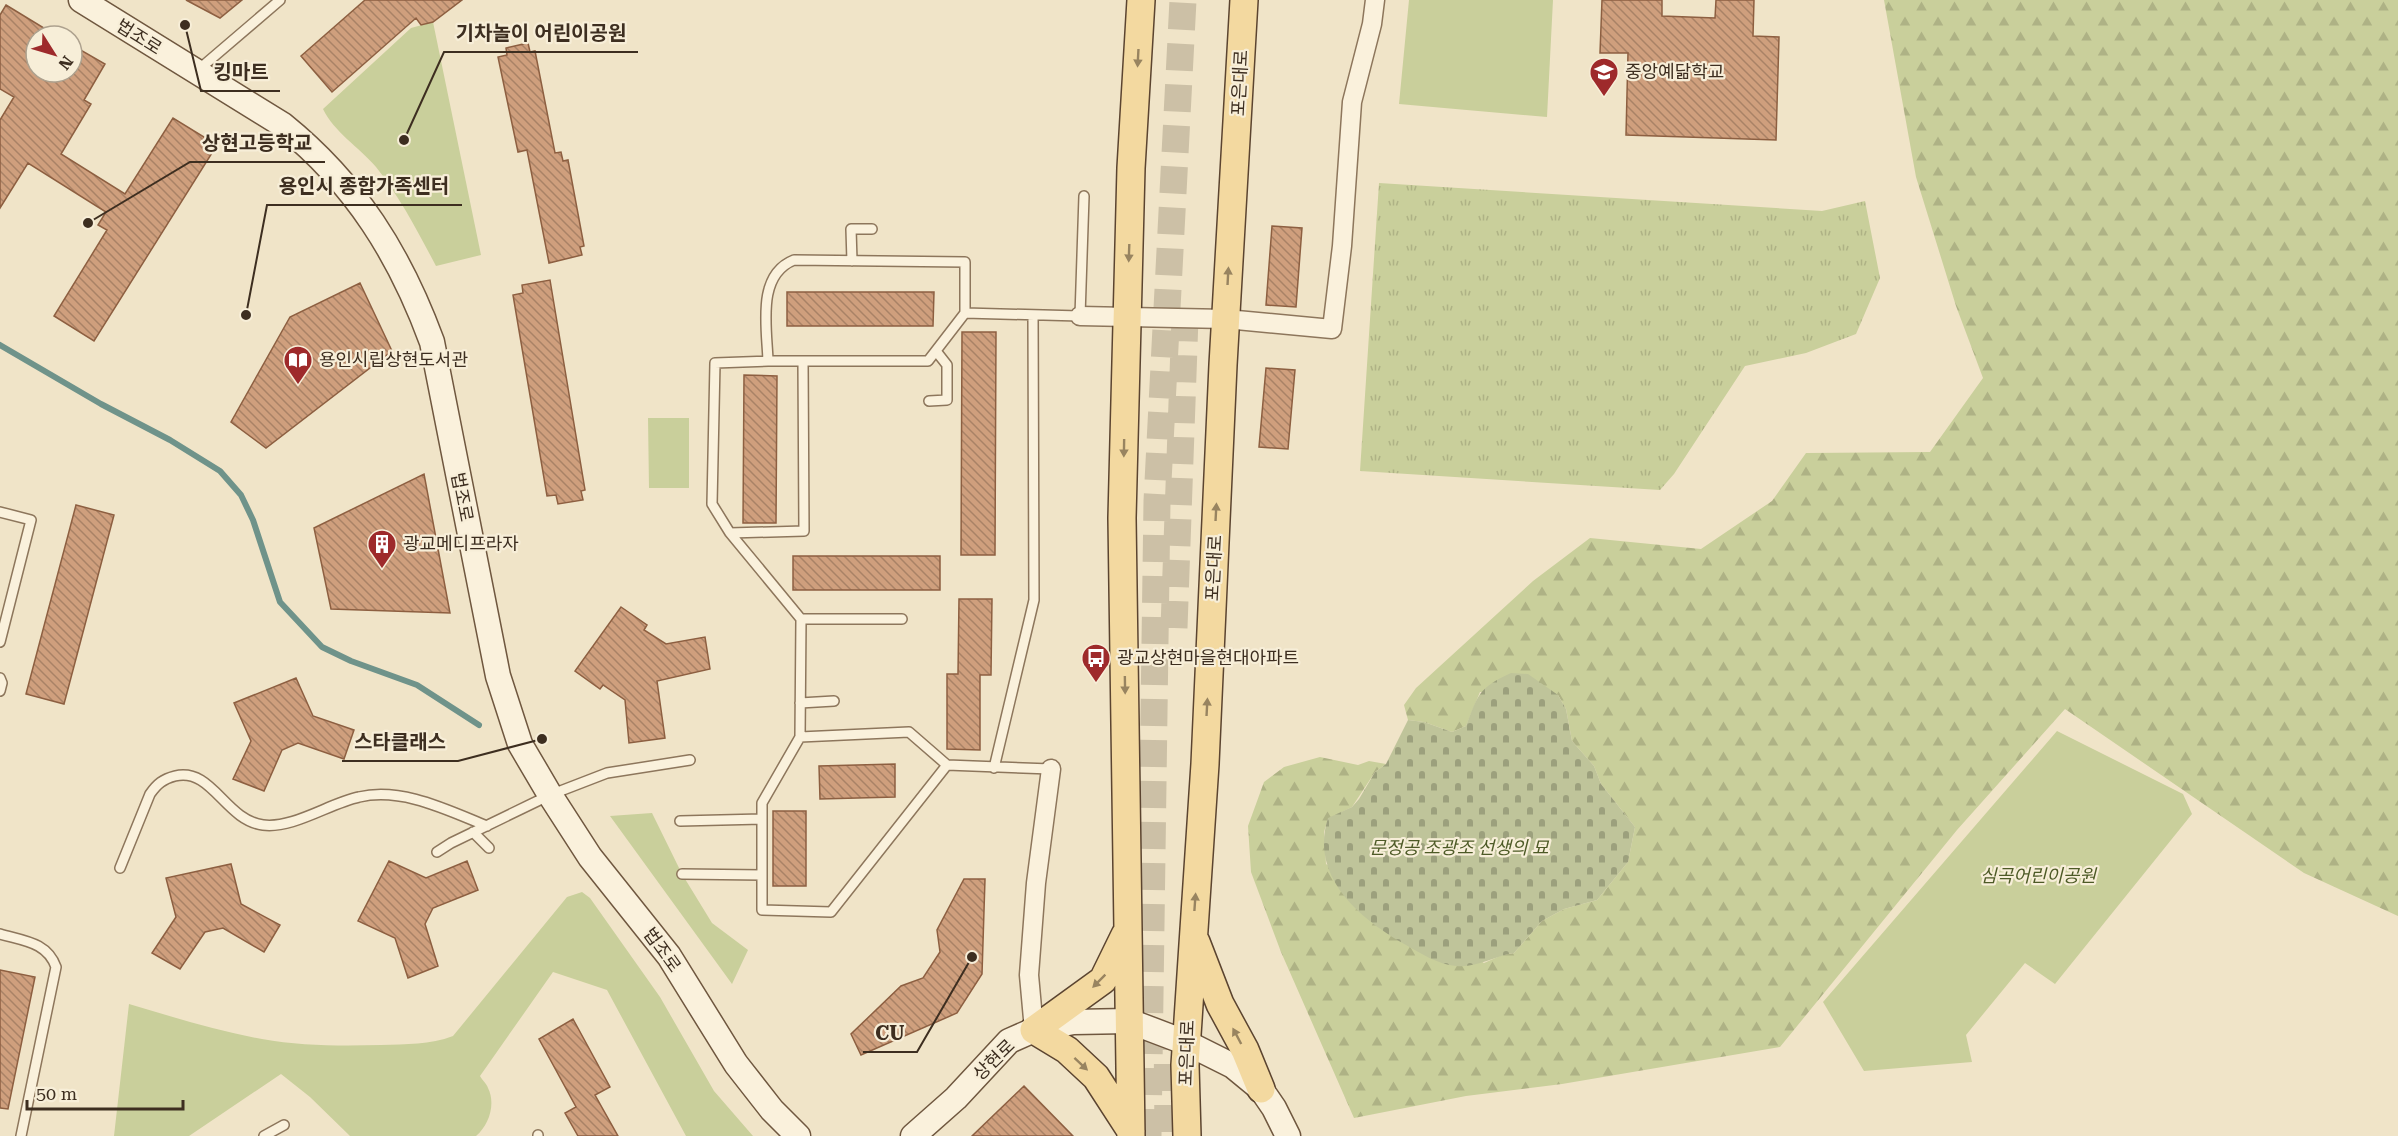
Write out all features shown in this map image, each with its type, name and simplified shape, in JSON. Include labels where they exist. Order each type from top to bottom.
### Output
[{"type":"main road","points":[[1131,1133],[1122,518],[1131,168],[1142,0]]},
{"type":"main road","name":"포은대로","points":[[1187,1136],[1187,1043],[1244,0]]},
{"type":"main road","points":[[1127,931],[1103,980],[1034,1030],[1067,1050],[1096,1077],[1131,1133]]},
{"type":"main road","points":[[1193,933],[1220,1004],[1245,1050],[1261,1089]]},
{"type":"street","name":"법조로","points":[[81,0],[283,125],[320,157],[378,228],[404,274],[432,342],[498,676],[520,744],[590,857],[669,956],[736,1064],[772,1110],[798,1136]]},
{"type":"street","points":[[1080,316],[1226,319],[1332,329],[1342,246],[1352,102],[1372,24],[1374,0]]},
{"type":"street","points":[[1034,1030],[1029,975],[1036,883],[1051,769]]},
{"type":"street","points":[[1129,1021],[1187,1043],[1233,1066],[1261,1089],[1274,1108],[1288,1136]]},
{"type":"street","name":"상현로","points":[[913,1136],[956,1098],[1009,1041],[1034,1030],[1073,1022],[1129,1021]]},
{"type":"lane","points":[[196,72],[280,0]]},
{"type":"lane","points":[[965,313],[1080,316],[1084,196]]},
{"type":"lane","points":[[852,261],[851,229],[872,229]]},
{"type":"lane","points":[[768,360],[767,301],[769,287],[782,265],[794,260],[965,262],[965,313],[928,361],[768,360],[714,363],[712,504],[730,532],[801,619],[800,737],[762,803],[762,910],[831,912],[947,765]]},
{"type":"lane","points":[[994,768],[1034,600],[1033,315]]},
{"type":"lane","points":[[930,401],[947,400],[947,365],[936,351]]},
{"type":"lane","points":[[730,532],[804,531],[803,361]]},
{"type":"lane","points":[[0,512],[31,520],[0,642]]},
{"type":"lane","points":[[801,619],[902,619]]},
{"type":"lane","points":[[0,678],[2,683],[0,691]]},
{"type":"lane","points":[[800,703],[834,701]]},
{"type":"lane","points":[[800,737],[909,732],[947,765],[1051,769]]},
{"type":"lane","points":[[437,852],[550,795],[607,773],[690,760]]},
{"type":"lane","points":[[120,868],[150,794],[157,784],[166,778],[179,775],[192,775],[206,783],[229,814],[262,825],[281,824],[359,797],[381,794],[433,804],[487,826]]},
{"type":"lane","points":[[680,821],[762,819]]},
{"type":"lane","points":[[473,832],[489,848]]},
{"type":"lane","points":[[682,874],[762,874]]},
{"type":"lane","points":[[0,934],[44,947],[52,956],[56,967],[21,1136]]},
{"type":"lane","points":[[264,1136],[284,1125]]},
{"type":"green space","points":[[1409,0],[1553,0],[1547,117],[1399,104]]},
{"type":"green space","points":[[1884,0],[2398,0],[2398,916],[2304,873],[2065,709],[1957,830],[1780,1047],[1562,1084],[1466,1096],[1354,1118],[1281,952],[1251,872],[1248,826],[1264,782],[1284,767],[1320,757],[1358,765],[1369,761],[1386,764],[1375,772],[1352,807],[1328,819],[1324,832],[1326,864],[1484,963],[1502,955],[1514,953],[1542,921],[1564,909],[1597,900],[1628,862],[1635,827],[1601,784],[1594,766],[1572,741],[1566,709],[1558,695],[1480,692],[1466,726],[1452,732],[1424,722],[1408,720],[1404,705],[1416,688],[1533,581],[1590,538],[1701,549],[1772,501],[1806,453],[1930,452],[1983,378],[1956,306],[1916,177]]},
{"type":"green space","points":[[433,22],[481,255],[436,266],[385,178],[334,125],[323,109],[411,28]]},
{"type":"green space","points":[[1379,183],[1822,211],[1865,201],[1880,278],[1856,334],[1806,353],[1745,366],[1674,474],[1660,490],[1360,471]]},
{"type":"green space","points":[[648,418],[689,418],[689,488],[649,488]]},
{"type":"green space","name":"문정공 조광조 선생의 묘","points":[[1511,673],[1528,674],[1558,695],[1566,709],[1572,741],[1594,766],[1601,784],[1635,827],[1628,862],[1597,900],[1564,909],[1542,921],[1514,953],[1478,964],[1449,965],[1430,958],[1389,934],[1356,909],[1343,894],[1332,877],[1326,859],[1324,839],[1328,818],[1352,807],[1359,799],[1375,772],[1386,764],[1408,720],[1424,722],[1452,732],[1466,726],[1473,707],[1485,688]]},
{"type":"green space","name":"심곡어린이공원","points":[[2057,731],[2183,794],[2192,814],[2055,984],[2025,963],[1966,1035],[1972,1062],[1864,1071],[1823,1002]]},
{"type":"green space","points":[[652,813],[682,874],[712,923],[748,950],[732,984],[610,816]]},
{"type":"green space","points":[[582,892],[590,898],[660,997],[714,1091],[753,1136],[686,1136],[607,990],[553,972],[480,1076],[487,1085],[491,1107],[488,1120],[476,1136],[350,1136],[310,1097],[281,1074],[189,1136],[114,1136],[129,1004],[228,1032],[291,1043],[381,1045],[436,1041],[453,1036],[567,897]]},
{"type":"building","points":[[186,0],[242,0],[220,18]]},
{"type":"building","points":[[365,0],[462,0],[433,22],[421,25],[416,18],[332,92],[301,56]]},
{"type":"building","points":[[1602,0],[1662,0],[1662,16],[1715,18],[1716,0],[1754,0],[1753,36],[1779,37],[1776,140],[1626,135],[1628,53],[1600,53]]},
{"type":"building","points":[[6,5],[37,24],[24,24],[24,84],[84,84],[84,52],[105,64],[84,100],[91,104],[61,154],[125,194],[173,118],[217,145],[94,341],[54,316],[107,230],[98,225],[106,212],[28,163],[0,208],[0,120],[14,97],[0,89],[0,15]]},
{"type":"building","points":[[528,43],[530,52],[535,51],[555,153],[561,152],[563,161],[568,160],[584,246],[580,247],[582,255],[549,263],[527,150],[518,152],[498,57],[507,55],[506,48]]},
{"type":"building","points":[[1272,226],[1302,228],[1296,307],[1266,305]]},
{"type":"building","points":[[550,280],[585,490],[581,491],[583,500],[558,504],[556,495],[547,496],[513,295],[523,293],[522,285]]},
{"type":"building","name":"용인시립상현도서관","points":[[360,283],[392,351],[266,448],[231,422],[290,317]]},
{"type":"building","points":[[787,292],[934,292],[933,326],[787,326]]},
{"type":"building","points":[[962,332],[996,332],[995,555],[961,555]]},
{"type":"building","points":[[1266,368],[1295,370],[1288,449],[1259,447]]},
{"type":"building","points":[[744,375],[777,376],[776,523],[743,523]]},
{"type":"building","name":"광교메디프라자","points":[[424,474],[450,613],[331,609],[314,528]]},
{"type":"building","points":[[76,505],[114,515],[64,704],[26,694]]},
{"type":"building","points":[[793,556],[940,556],[940,590],[793,590]]},
{"type":"building","points":[[959,599],[992,599],[991,675],[980,675],[980,750],[947,749],[947,674],[958,674]]},
{"type":"building","points":[[621,607],[647,625],[644,630],[666,644],[705,637],[710,669],[657,681],[665,738],[629,743],[625,700],[603,685],[600,689],[575,671]]},
{"type":"building","points":[[296,678],[313,716],[354,730],[344,759],[298,743],[282,750],[264,791],[233,779],[251,741],[234,703]]},
{"type":"building","points":[[895,764],[895,797],[820,799],[819,766]]},
{"type":"building","points":[[773,811],[806,811],[806,886],[773,886]]},
{"type":"building","points":[[389,861],[426,878],[467,861],[478,890],[433,908],[425,924],[438,966],[408,978],[395,938],[358,921]]},
{"type":"building","points":[[231,864],[241,904],[280,925],[264,952],[223,928],[205,932],[180,969],[152,953],[176,917],[166,878]]},
{"type":"building","points":[[964,879],[985,879],[982,974],[957,1013],[861,1055],[851,1034],[901,986],[923,978],[940,952],[937,930]]},
{"type":"building","points":[[0,970],[35,977],[8,1109],[0,1108]]},
{"type":"building","points":[[573,1019],[610,1087],[595,1095],[618,1136],[578,1136],[565,1113],[576,1107],[539,1039]]},
{"type":"building","points":[[1024,1086],[1073,1136],[972,1136]]},
{"type":"waterway","points":[[0,345],[101,404],[170,440],[220,471],[241,495],[253,520],[280,602],[322,647],[351,661],[417,685],[479,725]]},
{"type":"tunnel","points":[[1148,1136],[1157,501],[1183,0]]},
{"type":"tunnel","points":[[1174,628],[1185,318]]},
{"type":"tunnel","points":[[1167,1023],[1168,1136]]},
{"type":"place","name":"킹마트","points":[[185,25]]},
{"type":"place","name":"중앙예닮학교","points":[[1604,98]]},
{"type":"place","name":"기차놀이 어린이공원","points":[[404,140]]},
{"type":"place","name":"상현고등학교","points":[[88,223]]},
{"type":"place","name":"용인시 종합가족센터","points":[[246,315]]},
{"type":"place","name":"용인시립상현도서관","points":[[298,386]]},
{"type":"place","name":"광교메디프라자","points":[[382,570]]},
{"type":"place","name":"광교상현마을현대아파트","points":[[1096,684]]},
{"type":"place","name":"스타클래스","points":[[542,739]]},
{"type":"place","name":"CU","points":[[972,957]]}]
